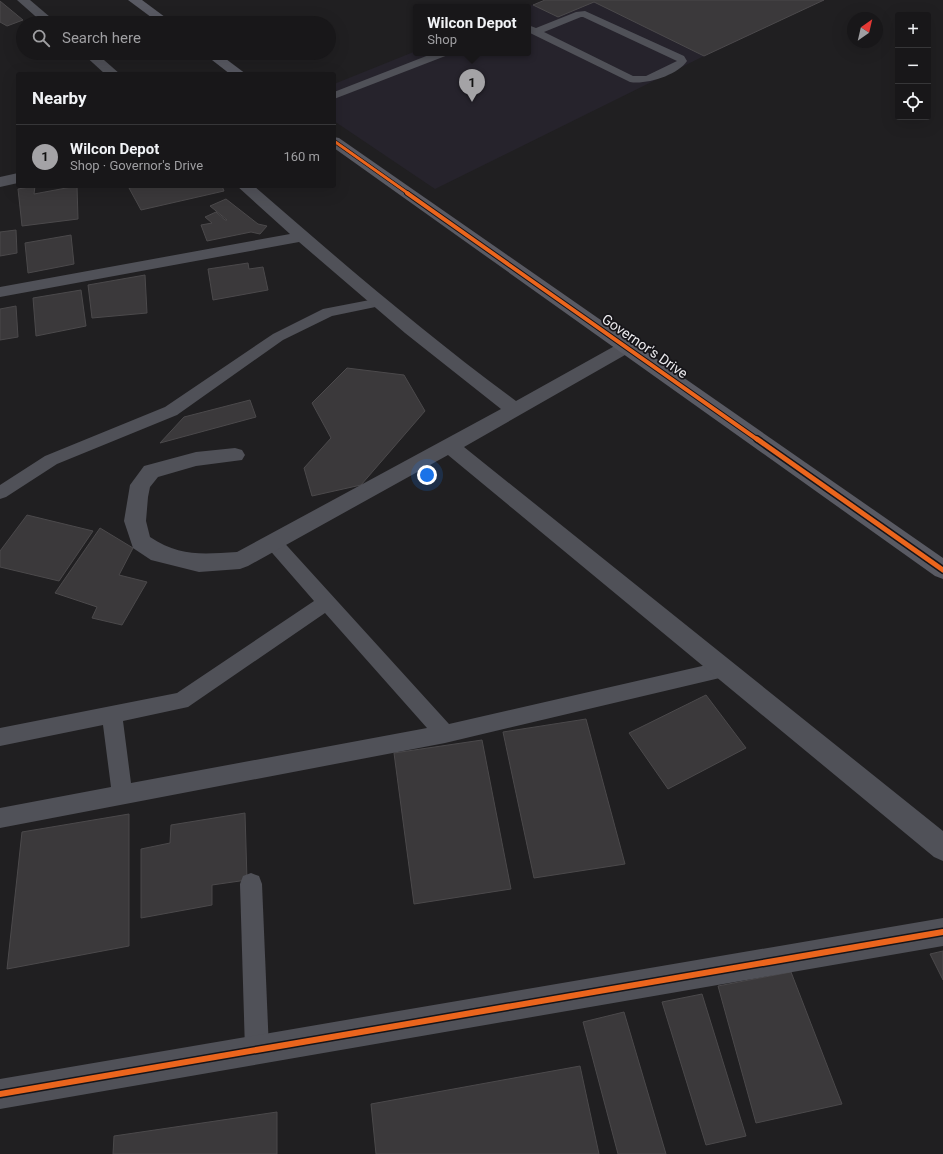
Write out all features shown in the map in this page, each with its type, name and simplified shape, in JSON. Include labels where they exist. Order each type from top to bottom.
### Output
[{"type":"main road","points":[[134,0],[157,16]]},
{"type":"main road","points":[[219,60],[236,72]]},
{"type":"main road","name":"Governor's Drive","points":[[336,142],[943,570]]},
{"type":"street","points":[[23,0],[42,16]]},
{"type":"street","points":[[96,60],[111,72]]},
{"type":"street","points":[[0,182],[16,178]]},
{"type":"street","points":[[247,188],[302,237],[460,369],[515,410]]},
{"type":"street","points":[[0,292],[302,237]]},
{"type":"street","points":[[235,454],[196,459],[151,471],[140,485],[138,497],[135,521],[141,542],[159,554],[199,563],[240,560],[515,410],[626,347]]},
{"type":"street","points":[[449,445],[943,848]]},
{"type":"street","points":[[0,1094],[943,932]]},
{"type":"lane","points":[[580,14],[585,14],[680,58],[682,61],[680,64],[645,80],[637,81],[630,79],[533,29],[580,14]]},
{"type":"lane","points":[[336,95],[436,56]]},
{"type":"lane","points":[[0,493],[51,460],[171,411],[284,334],[328,312],[380,302]]},
{"type":"lane","points":[[273,542],[445,734]]},
{"type":"lane","points":[[0,737],[181,701],[327,602]]},
{"type":"lane","points":[[0,818],[445,734],[724,669]]},
{"type":"lane","points":[[112,715],[122,795]]},
{"type":"lane","points":[[251,884],[257,1050]]},
{"type":"shaded area","points":[[545,0],[824,0],[704,56],[435,189],[336,122],[336,83],[413,52],[413,56],[531,56],[531,5]]},
{"type":"building","points":[[545,0],[824,0],[704,56],[594,2],[558,17],[533,5]]},
{"type":"building","points":[[0,1],[18,16],[16,16],[16,23],[7,26],[0,22]]},
{"type":"building","points":[[35,188],[34,194],[66,188],[77,188],[78,219],[22,226],[18,189]]},
{"type":"building","points":[[129,188],[223,188],[224,191],[141,210]]},
{"type":"building","points":[[226,199],[258,224],[267,226],[260,234],[251,232],[207,241],[201,225],[212,223],[205,217],[216,212],[227,220],[210,206]]},
{"type":"building","points":[[16,230],[17,253],[0,256],[0,232]]},
{"type":"building","points":[[71,235],[74,264],[28,273],[25,243]]},
{"type":"building","points":[[248,263],[249,269],[263,267],[268,290],[213,300],[208,269]]},
{"type":"building","points":[[145,275],[147,313],[92,318],[88,285]]},
{"type":"building","points":[[81,290],[86,326],[36,336],[33,298]]},
{"type":"building","points":[[16,306],[18,337],[0,340],[0,309]]},
{"type":"building","points":[[347,368],[404,375],[425,411],[361,485],[312,496],[304,468],[331,438],[312,403]]},
{"type":"building","points":[[250,400],[256,417],[160,443],[184,417]]},
{"type":"building","points":[[27,515],[93,531],[59,581],[0,567],[0,551]]},
{"type":"building","points":[[100,528],[133,548],[119,575],[147,582],[122,625],[92,618],[97,607],[55,593]]},
{"type":"building","points":[[706,695],[746,748],[668,789],[629,733]]},
{"type":"building","points":[[586,719],[625,864],[534,878],[503,732]]},
{"type":"building","points":[[482,740],[511,889],[414,904],[394,753]]},
{"type":"building","points":[[245,813],[247,880],[212,885],[212,905],[141,918],[141,849],[170,843],[171,825]]},
{"type":"building","points":[[129,814],[129,946],[7,969],[22,832]]},
{"type":"building","points":[[943,951],[943,980],[930,954]]},
{"type":"building","points":[[791,972],[842,1104],[756,1123],[718,986]]},
{"type":"building","points":[[702,994],[746,1136],[706,1145],[662,1002]]},
{"type":"building","points":[[624,1012],[666,1154],[618,1154],[583,1022]]},
{"type":"building","points":[[580,1066],[599,1154],[376,1154],[371,1104]]},
{"type":"building","points":[[277,1112],[277,1154],[113,1154],[114,1136]]},
{"type":"cycle path","points":[[336,142],[943,570]]},
{"type":"cycle path","points":[[0,1094],[943,932]]},
{"type":"place","name":"Wilcon Depot","points":[[472,102]]}]
